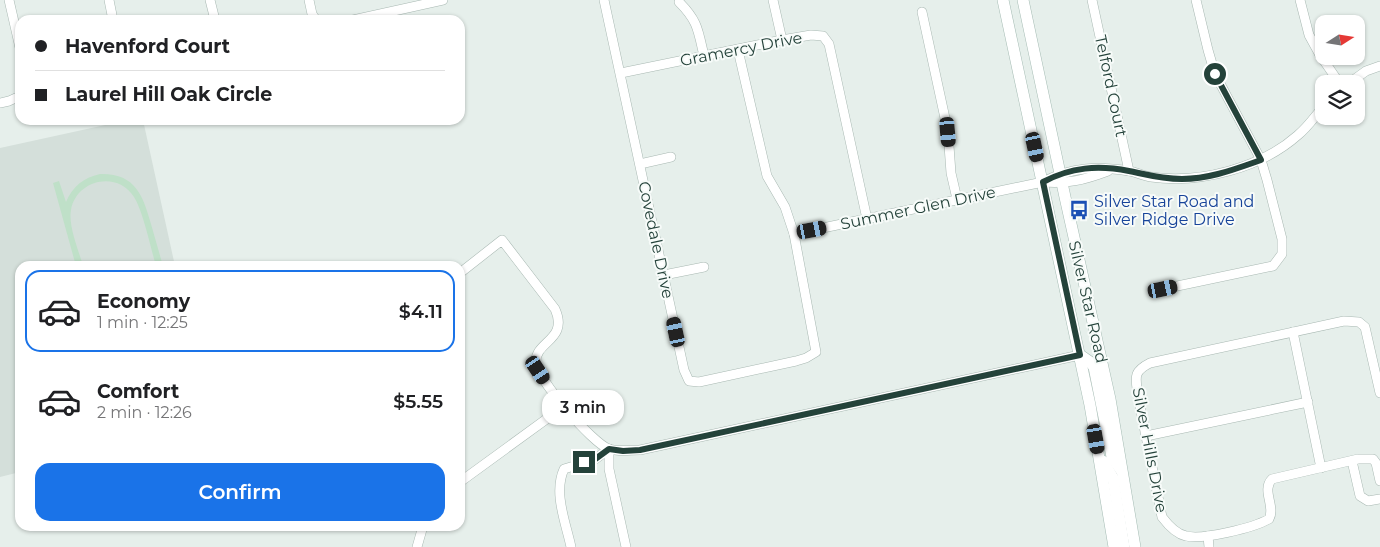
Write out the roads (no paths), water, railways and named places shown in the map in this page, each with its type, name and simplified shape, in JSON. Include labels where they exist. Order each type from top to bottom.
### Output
[{"type":"main road","name":"Silver Star Road","points":[[1003,0],[1080,355],[1100,456],[1114,547]]},
{"type":"main road","points":[[1018,0],[1025,12]]},
{"type":"main road","name":"Silver Star Road","points":[[1023,0],[1110,399],[1135,547]]},
{"type":"main road","points":[[1080,355],[1094,367],[1112,457],[1124,474]]},
{"type":"main road","points":[[1100,456],[1113,478],[1124,547]]},
{"type":"street","points":[[9,0],[15,26]]},
{"type":"street","points":[[109,0],[112,15]]},
{"type":"street","points":[[210,0],[214,15]]},
{"type":"street","points":[[309,0],[313,15]]},
{"type":"street","points":[[370,15],[408,4],[443,0]]},
{"type":"street","name":"Covedale Drive","points":[[604,0],[684,370],[689,381],[699,382],[796,361],[816,352],[794,234]]},
{"type":"street","points":[[773,0],[782,40]]},
{"type":"street","name":"Telford Court","points":[[1092,0],[1129,171]]},
{"type":"street","points":[[1163,289],[1273,266],[1282,254],[1279,224],[1261,160],[1215,74],[1196,0]]},
{"type":"street","points":[[1300,0],[1309,35],[1334,75]]},
{"type":"street","points":[[678,2],[691,14],[697,25],[704,56]]},
{"type":"street","points":[[922,12],[948,132],[951,173],[957,199]]},
{"type":"street","name":"Gramercy Drive","points":[[621,73],[782,40],[811,35],[823,36],[829,44],[867,219]]},
{"type":"street","points":[[738,50],[766,176],[785,207],[794,234]]},
{"type":"street","points":[[1360,75],[1380,66]]},
{"type":"street","points":[[0,103],[15,98]]},
{"type":"street","points":[[1129,171],[1151,177],[1184,179],[1215,176],[1261,160],[1285,146],[1315,116]]},
{"type":"street","points":[[640,164],[671,157]]},
{"type":"street","name":"Summer Glen Drive","points":[[794,234],[1061,178],[1084,180],[1113,170],[1129,171]]},
{"type":"street","points":[[465,268],[502,240],[555,308],[558,316],[558,326],[553,338],[538,352],[536,360],[538,370],[563,407],[598,443],[609,449],[623,451],[645,449],[1080,355]]},
{"type":"street","points":[[664,275],[704,267]]},
{"type":"street","name":"Silver Hills Drive","points":[[1380,393],[1365,327],[1359,322],[1344,321],[1150,363],[1139,369],[1136,376],[1162,517],[1169,526],[1184,536],[1203,540],[1269,519],[1272,515],[1268,487],[1272,479],[1352,460],[1373,459],[1376,462],[1380,481]]},
{"type":"street","points":[[1293,332],[1321,468]]},
{"type":"street","points":[[1146,436],[1308,402]]},
{"type":"street","points":[[465,478],[563,407]]},
{"type":"street","points":[[571,547],[558,490],[559,479],[564,470],[594,460],[609,449]]},
{"type":"street","points":[[609,449],[609,469],[626,547]]},
{"type":"street","points":[[1352,460],[1360,496],[1368,501],[1380,499]]},
{"type":"street","points":[[417,547],[422,531]]},
{"type":"street","points":[[1203,540],[1210,547]]},
{"type":"place","name":"Silver Star Road and Silver Ridge Drive","points":[[1079,210]]}]
